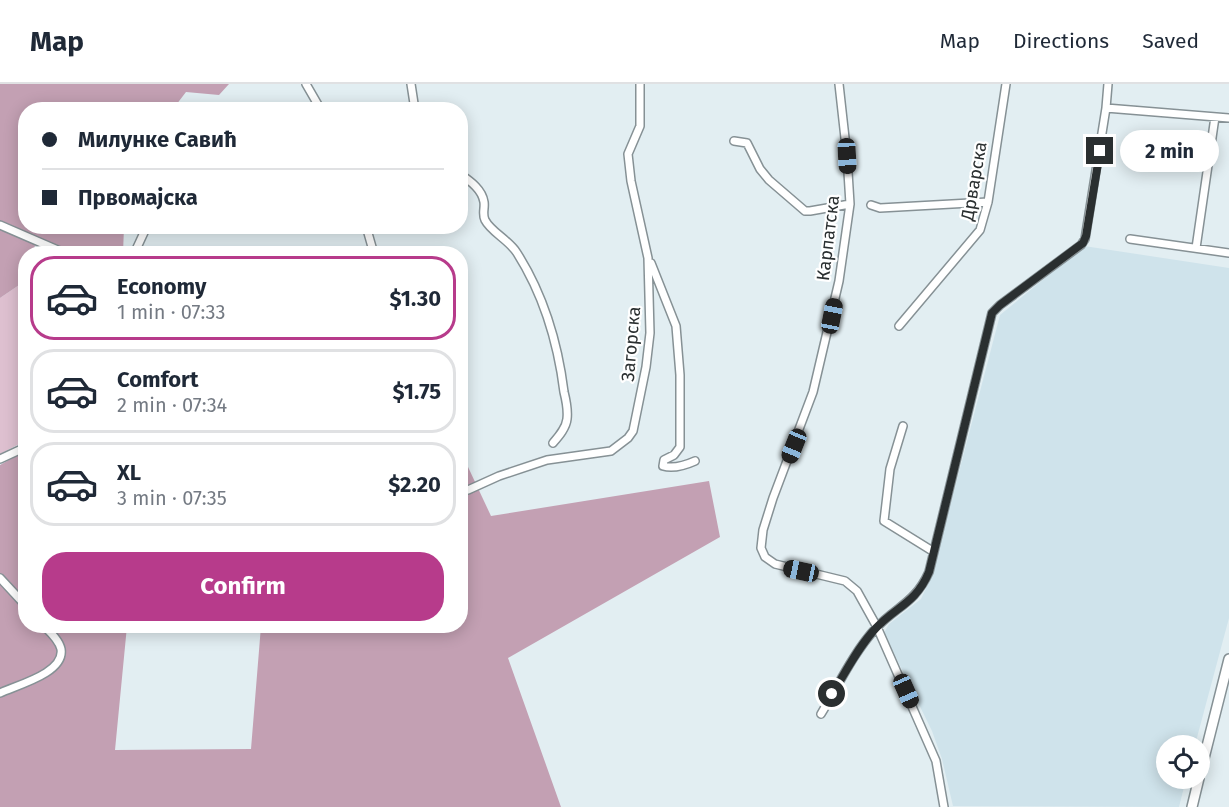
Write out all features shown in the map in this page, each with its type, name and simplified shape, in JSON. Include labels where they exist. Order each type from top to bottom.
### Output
[{"type":"street","points":[[306,84],[316,102]]},
{"type":"street","points":[[411,84],[414,102]]},
{"type":"street","name":"Загорска","points":[[468,490],[499,476],[547,460],[611,451],[628,438],[636,423],[649,351],[650,296],[648,258],[631,181],[628,154],[640,126],[640,84]]},
{"type":"street","name":"Карпатска","points":[[839,84],[850,204],[839,281],[813,392],[773,498],[761,538],[763,553],[770,560],[784,567],[835,578],[850,584],[858,591],[877,627]]},
{"type":"street","name":"Дрварска","points":[[900,326],[980,230],[988,202],[1006,84]]},
{"type":"street","points":[[821,714],[856,654],[877,627],[908,603],[920,590],[929,572],[992,313],[1083,243],[1086,236],[1108,84]]},
{"type":"street","points":[[1106,108],[1229,118]]},
{"type":"street","points":[[1196,248],[1215,117]]},
{"type":"street","points":[[734,141],[747,143],[760,169],[769,180],[805,211],[850,204]]},
{"type":"street","points":[[468,181],[480,191],[484,202],[486,222],[506,239],[518,254],[554,338],[562,372],[568,416],[564,428],[553,442]]},
{"type":"street","points":[[871,206],[880,208],[988,202]]},
{"type":"street","points":[[0,225],[18,233]]},
{"type":"street","points":[[21,234],[49,246]]},
{"type":"street","points":[[1130,239],[1229,254]]},
{"type":"street","points":[[648,258],[676,326],[680,375],[680,447],[674,455],[664,460],[663,466],[695,461]]},
{"type":"street","points":[[903,426],[890,469],[884,521],[934,552]]},
{"type":"street","points":[[0,459],[18,451]]},
{"type":"street","points":[[0,578],[18,597]]},
{"type":"street","points":[[877,627],[936,761],[944,807]]},
{"type":"street","points":[[0,693],[43,675],[53,668],[59,659],[61,649],[51,633]]},
{"type":"street","points":[[1210,735],[1229,659]]},
{"type":"street","points":[[1192,807],[1196,789]]},
{"type":"shaded area","points":[[0,84],[229,84],[219,95],[186,92],[178,102],[18,102],[18,234],[124,234],[123,246],[60,246],[37,237],[35,246],[18,246],[18,286],[0,298]]},
{"type":"shaded area","points":[[1084,246],[1229,268],[1229,618],[1198,735],[1156,735],[1156,789],[1184,789],[1179,807],[953,806],[942,759],[932,731],[884,633],[889,624],[921,599],[932,575],[1000,315]]},
{"type":"shaded area","points":[[18,286],[18,445],[0,454],[0,298]]},
{"type":"shaded area","points":[[18,455],[18,633],[126,633],[115,750],[251,749],[260,633],[468,633],[468,467],[491,516],[709,481],[720,537],[508,658],[561,807],[0,807],[0,465]]},
{"type":"route","points":[[832,694],[871,634],[915,596],[925,581],[992,313],[1083,243],[1100,151]]}]
